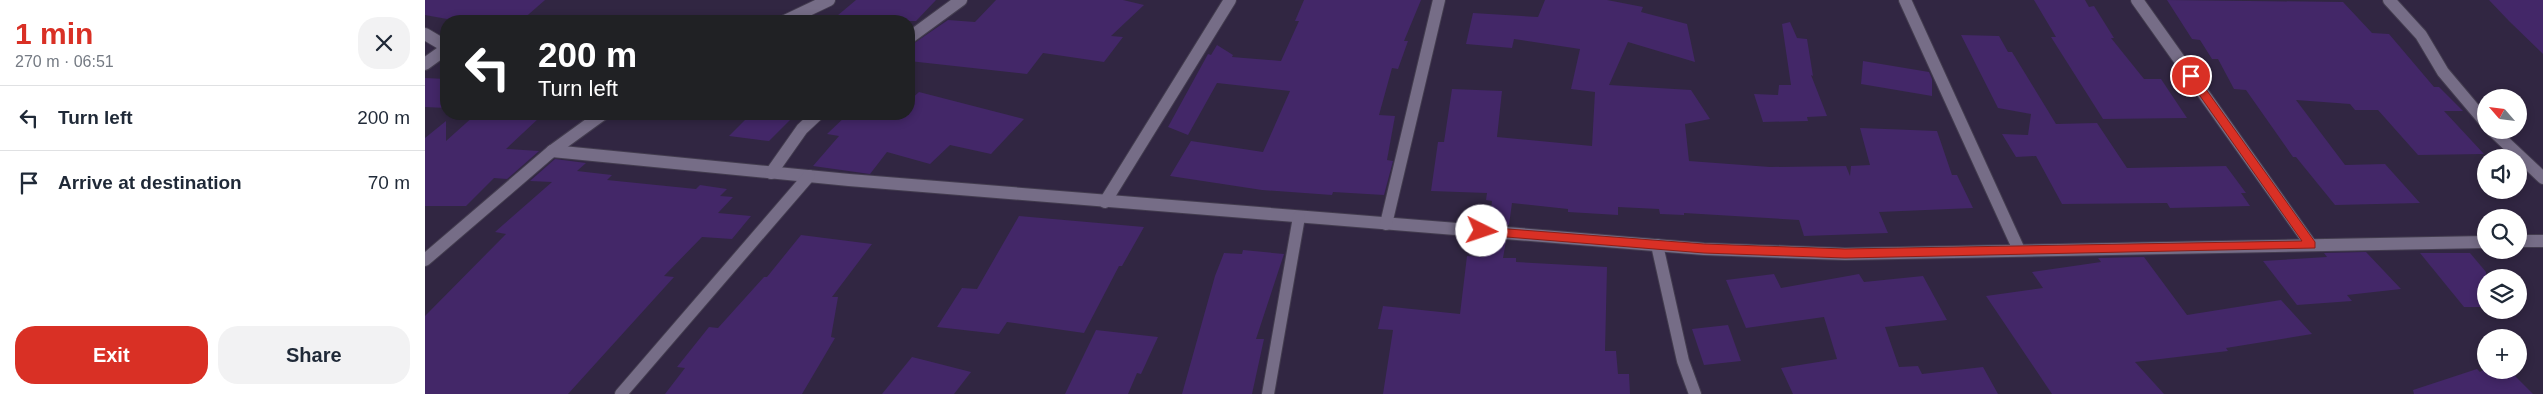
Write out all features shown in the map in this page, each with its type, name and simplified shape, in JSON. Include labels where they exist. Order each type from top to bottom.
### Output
[{"type":"street","points":[[798,15],[829,0]]},
{"type":"street","points":[[915,34],[961,0]]},
{"type":"street","points":[[1105,202],[1230,0]]},
{"type":"street","points":[[1386,224],[1439,0]]},
{"type":"street","points":[[1905,0],[2019,250]]},
{"type":"street","points":[[2137,0],[2311,245]]},
{"type":"street","points":[[2389,0],[2421,35],[2443,72],[2477,112]]},
{"type":"street","points":[[425,34],[440,43]]},
{"type":"street","points":[[425,64],[440,54]]},
{"type":"street","points":[[425,260],[552,151],[595,120]]},
{"type":"street","points":[[771,173],[802,129],[812,120]]},
{"type":"street","points":[[2502,139],[2543,178]]},
{"type":"street","points":[[552,151],[771,173],[1105,202],[1657,245],[1845,254],[2477,242]]},
{"type":"street","points":[[621,394],[809,176]]},
{"type":"street","points":[[1268,394],[1299,217]]},
{"type":"street","points":[[2527,241],[2543,241]]},
{"type":"street","points":[[1657,245],[1683,361],[1695,394]]},
{"type":"shaded area","points":[[425,0],[2543,0],[2543,394],[425,394]]},
{"type":"building","points":[[425,0],[545,0],[528,15],[440,15],[440,18],[425,15]]},
{"type":"building","points":[[856,0],[936,0],[916,21],[915,15],[838,15]]},
{"type":"building","points":[[996,0],[1123,0],[1144,5],[1111,36],[1123,37],[1104,62],[1043,53],[1027,74],[915,62],[915,43],[948,20],[975,22]]},
{"type":"building","points":[[1304,0],[1421,0],[1404,41],[1408,41],[1398,69],[1392,68],[1379,115],[1395,116],[1387,160],[1393,161],[1384,195],[1333,192],[1332,195],[1262,190],[1170,176],[1191,141],[1263,152],[1290,91],[1217,83],[1188,135],[1168,127],[1208,54],[1211,55],[1217,45],[1233,55],[1232,57],[1281,61],[1299,21],[1295,21]]},
{"type":"building","points":[[1545,0],[1607,0],[1643,7],[1641,12],[1687,24],[1695,62],[1628,42],[1609,85],[1691,90],[1710,119],[1685,124],[1689,161],[1770,167],[1846,166],[1850,176],[1851,166],[1870,165],[1860,128],[1937,131],[1952,175],[1957,175],[1973,208],[1879,212],[1888,233],[1804,236],[1799,220],[1684,213],[1684,215],[1660,214],[1659,209],[1618,207],[1618,215],[1568,212],[1568,209],[1512,203],[1509,225],[1489,223],[1492,201],[1486,200],[1487,193],[1431,191],[1438,142],[1444,142],[1452,89],[1502,91],[1497,137],[1592,146],[1595,92],[1571,89],[1580,49],[1514,39],[1512,48],[1466,44],[1473,13],[1538,17]]},
{"type":"building","points":[[2034,0],[2085,0],[2089,7],[2094,6],[2114,38],[2111,38],[2144,79],[2161,79],[2187,118],[2103,119],[2051,37],[2056,37]]},
{"type":"building","points":[[2167,0],[2343,2],[2372,33],[2389,34],[2434,87],[2439,87],[2463,111],[2444,111],[2479,149],[2477,149],[2477,154],[2418,155],[2378,110],[2355,110],[2350,104],[2296,100],[2345,165],[2385,164],[2420,203],[2335,205],[2296,157],[2293,157],[2246,90],[2234,89],[2218,59],[2212,59],[2200,40],[2192,39]]},
{"type":"building","points":[[2489,0],[2543,0],[2543,54],[2509,21]]},
{"type":"building","points":[[1790,22],[1797,38],[1807,39],[1813,76],[1811,75],[1827,116],[1807,117],[1808,121],[1763,122],[1754,94],[1778,95],[1779,85],[1791,85],[1782,24]]},
{"type":"building","points":[[1961,35],[1999,36],[2008,52],[2012,52],[2056,124],[2097,123],[2127,168],[2226,166],[2246,193],[2241,193],[2250,206],[2170,208],[2167,203],[2062,204],[2036,156],[2016,157],[2002,134],[2028,135],[2031,114],[1998,108]]},
{"type":"building","points":[[1863,61],[1929,72],[1932,79],[1932,96],[1861,84]]},
{"type":"building","points":[[425,78],[440,79],[440,108],[425,107]]},
{"type":"building","points":[[919,92],[1024,119],[991,154],[950,145],[930,164],[887,152],[870,174],[813,166],[839,136],[827,134],[842,120],[915,120],[915,96]]},
{"type":"building","points":[[469,120],[537,120],[506,149],[539,151],[507,179],[494,178],[466,206],[425,206],[425,138],[446,121],[446,141]]},
{"type":"building","points":[[745,120],[790,120],[769,141],[729,136]]},
{"type":"building","points":[[555,159],[586,163],[577,171],[612,175],[607,180],[696,189],[700,185],[727,189],[720,196],[733,197],[718,213],[751,216],[732,239],[702,237],[664,276],[674,277],[568,394],[425,394],[425,316],[506,234],[495,232],[552,182],[530,181]]},
{"type":"building","points":[[1019,216],[1144,227],[1122,266],[1119,266],[1084,333],[1007,322],[999,334],[937,327],[962,288],[977,289]]},
{"type":"building","points":[[801,235],[872,244],[832,297],[838,297],[831,337],[835,338],[802,394],[665,394],[685,368],[677,367],[709,327],[718,328],[764,277],[767,277]]},
{"type":"building","points":[[1487,240],[1506,241],[1503,258],[1516,258],[1516,262],[1607,267],[1605,351],[1616,351],[1618,374],[1629,374],[1630,394],[1383,394],[1393,330],[1378,329],[1383,306],[1460,314],[1467,256],[1484,257]]},
{"type":"building","points":[[1243,250],[1284,254],[1256,339],[1264,339],[1252,394],[1182,394],[1215,276],[1224,253],[1242,254]]},
{"type":"building","points":[[2366,252],[2401,289],[2347,295],[2352,301],[2297,305],[2263,261],[2327,257],[2324,253]]},
{"type":"building","points":[[2420,253],[2470,253],[2483,269],[2477,269],[2477,307],[2464,307]]},
{"type":"building","points":[[2144,257],[2187,315],[2281,300],[2312,334],[2226,348],[2228,351],[2135,362],[2164,394],[2052,394],[1986,296],[2043,288],[2032,272],[2101,262],[2098,258]]},
{"type":"building","points":[[1774,274],[1781,288],[1859,274],[1864,282],[1923,276],[1947,320],[1885,327],[1899,367],[1918,366],[1922,374],[1983,367],[1998,394],[1793,394],[1781,368],[1837,359],[1824,317],[1746,328],[1726,280]]},
{"type":"building","points":[[1728,325],[1741,361],[1704,365],[1692,329]]},
{"type":"building","points":[[1096,330],[1158,337],[1141,374],[1137,373],[1128,394],[1065,394]]},
{"type":"building","points":[[912,357],[971,372],[954,394],[882,394]]},
{"type":"building","points":[[2477,369],[2477,379],[2518,379],[2533,394],[2414,394],[2413,390]]},
{"type":"route","points":[[1482,231],[1704,249],[1845,254],[2311,245],[2191,76]]}]
